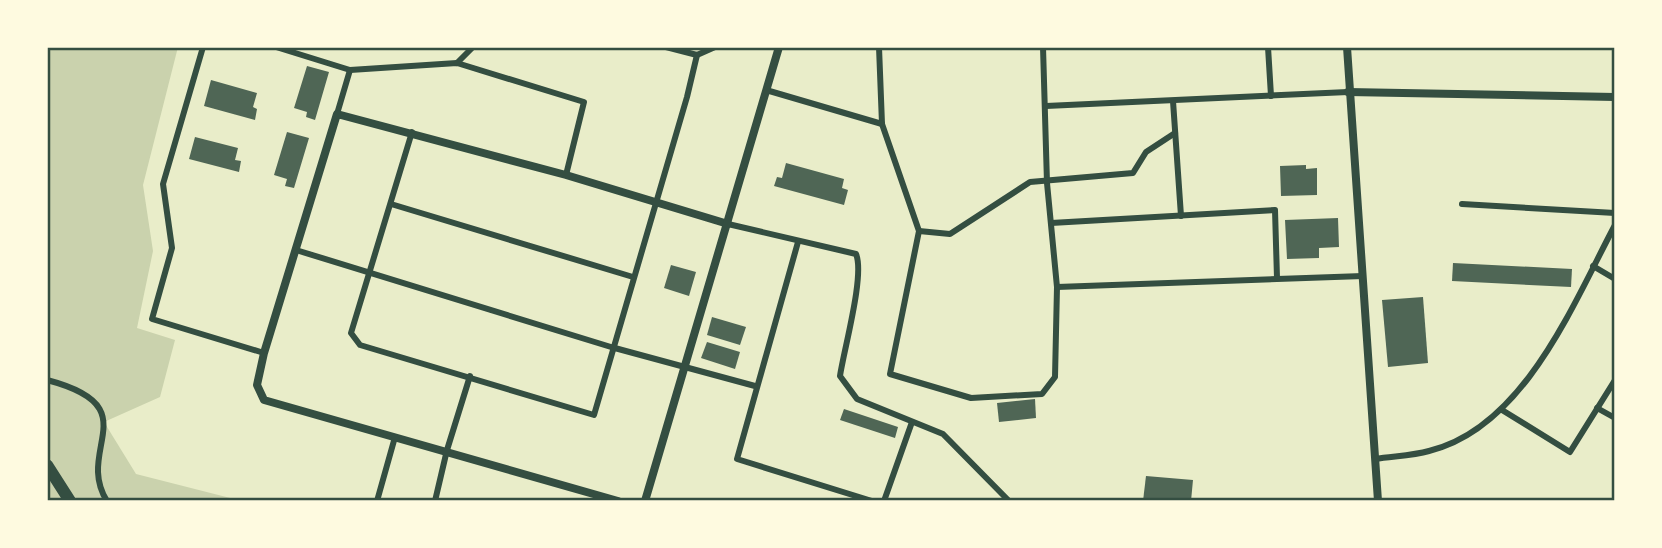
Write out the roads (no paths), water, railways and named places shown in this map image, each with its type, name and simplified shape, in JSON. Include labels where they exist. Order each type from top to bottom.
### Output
[{"type":"highway","points":[[47,465],[70,501]]},
{"type":"street","points":[[203,47],[163,184],[172,248],[152,319],[264,353]]},
{"type":"street","points":[[276,47],[350,70],[457,63],[584,102],[566,174]]},
{"type":"street","points":[[457,63],[473,47]]},
{"type":"street","points":[[666,47],[697,55],[715,47]]},
{"type":"street","points":[[645,501],[779,47]]},
{"type":"street","points":[[879,47],[882,124],[919,231],[890,374],[971,398],[1042,394],[1055,377],[1057,287],[1047,183],[1043,47]]},
{"type":"street","points":[[1268,47],[1271,96]]},
{"type":"street","points":[[1347,47],[1348,93],[1378,501]]},
{"type":"street","points":[[412,132],[351,333],[360,345],[594,415],[611,347],[697,55]]},
{"type":"street","points":[[350,70],[264,353],[257,385],[264,400],[447,450],[618,501]]},
{"type":"street","points":[[766,90],[882,124]]},
{"type":"street","points":[[1046,106],[1348,93],[1615,97]]},
{"type":"street","points":[[1173,101],[1181,216]]},
{"type":"street","points":[[337,114],[566,174],[728,224],[856,254],[860,263],[858,281],[841,376],[858,399],[943,434],[1009,501]]},
{"type":"street","points":[[919,231],[950,234],[1030,182],[1047,183],[1133,173],[1146,152],[1175,133]]},
{"type":"street","points":[[391,204],[633,277]]},
{"type":"street","points":[[1462,204],[1615,213]]},
{"type":"street","points":[[1051,223],[1275,211],[1277,278]]},
{"type":"street","points":[[1375,459],[1430,451],[1457,439],[1502,410],[1544,357],[1615,225]]},
{"type":"street","points":[[798,242],[755,386],[737,458],[872,501]]},
{"type":"street","points":[[296,250],[611,347],[755,386]]},
{"type":"street","points":[[1593,266],[1615,279]]},
{"type":"street","points":[[1057,287],[1363,276]]},
{"type":"street","points":[[435,501],[447,450],[470,376]]},
{"type":"street","points":[[47,380],[75,387],[90,395],[99,407],[103,427],[98,481],[107,501]]},
{"type":"street","points":[[1502,410],[1570,452],[1615,380]]},
{"type":"street","points":[[1597,408],[1615,418]]},
{"type":"street","points":[[884,501],[912,422]]},
{"type":"street","points":[[377,501],[395,437]]}]
